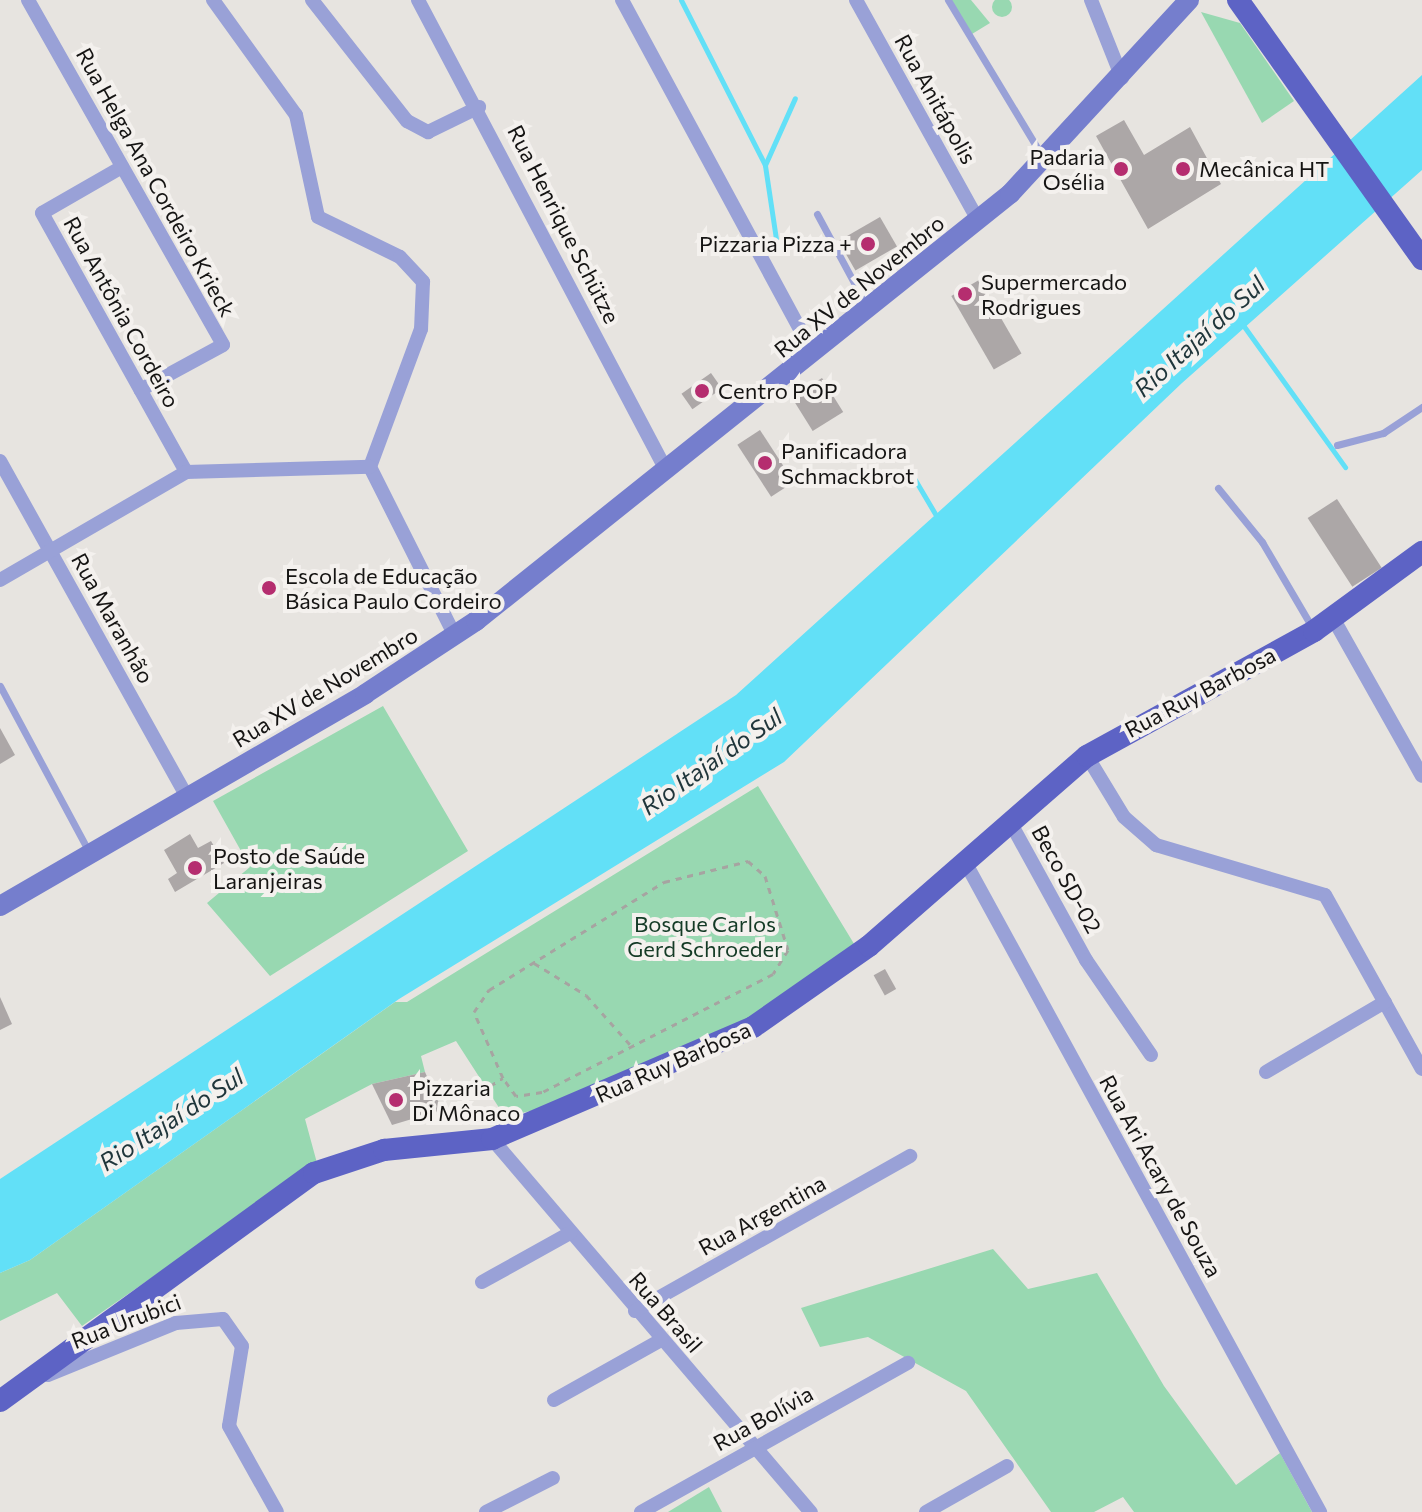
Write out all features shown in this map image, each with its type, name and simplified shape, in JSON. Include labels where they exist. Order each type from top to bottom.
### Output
[{"type":"main road","points":[[1238,0],[1420,257]]},
{"type":"main road","name":"Rua XV de Novembro","points":[[0,906],[455,636],[978,220],[1045,161],[1122,78],[1187,1]]},
{"type":"main road","name":"Rua Ruy Barbosa","points":[[0,1401],[314,1173],[384,1150],[492,1139],[753,1027],[869,946],[1009,820],[1087,756],[1314,631],[1422,552]]},
{"type":"street","name":"Rua Helga Ana Cordeiro Krieck","points":[[28,0],[223,345],[140,390]]},
{"type":"street","points":[[213,0],[296,115],[318,217],[400,257],[423,282],[421,329],[370,467],[455,636]]},
{"type":"street","points":[[312,0],[407,121],[428,132],[479,107]]},
{"type":"street","name":"Rua Henrique Schütze","points":[[418,0],[479,107],[666,470]]},
{"type":"street","points":[[622,0],[813,353]]},
{"type":"street","name":"Rua Anitápolis","points":[[856,0],[978,220]]},
{"type":"street","points":[[1091,0],[1122,78]]},
{"type":"street","name":"Rua Antônia Cordeiro","points":[[122,167],[42,213],[186,472]]},
{"type":"street","name":"Rua Maranhão","points":[[0,461],[187,797]]},
{"type":"street","points":[[0,580],[186,472],[370,467]]},
{"type":"street","points":[[1333,618],[1422,776]]},
{"type":"street","points":[[1087,756],[1124,817],[1156,845],[1325,895],[1422,1069]]},
{"type":"street","name":"Beco SD-02","points":[[1009,820],[1086,960],[1151,1055]]},
{"type":"street","name":"Rua Ari Acary de Souza","points":[[964,860],[1320,1512]]},
{"type":"street","points":[[1266,1072],[1385,1002]]},
{"type":"street","name":"Rua Brasil","points":[[492,1139],[635,1311],[811,1512]]},
{"type":"street","name":"Rua Argentina","points":[[635,1311],[910,1156]]},
{"type":"street","points":[[482,1282],[570,1233]]},
{"type":"street","name":"Rua Urubici","points":[[25,1384],[176,1323],[223,1319],[242,1346],[229,1426],[277,1512]]},
{"type":"street","points":[[554,1400],[661,1340]]},
{"type":"street","name":"Rua Bolívia","points":[[641,1512],[908,1363]]},
{"type":"street","points":[[926,1512],[1007,1466]]},
{"type":"street","points":[[486,1512],[553,1478]]},
{"type":"lane","points":[[948,0],[1045,161]]},
{"type":"lane","points":[[817,214],[868,309]]},
{"type":"lane","points":[[1337,445],[1383,433],[1422,407]]},
{"type":"lane","points":[[1218,488],[1262,542],[1314,631]]},
{"type":"lane","points":[[0,686],[90,854]]},
{"type":"path","points":[[748,861],[765,876],[788,950],[773,974],[734,1000],[524,1099],[503,1078],[474,1012],[489,990],[533,963],[664,882],[748,861]]},
{"type":"path","points":[[533,963],[586,995],[633,1048]]},
{"type":"path","points":[[490,1086],[503,1078]]},
{"type":"green space","points":[[1002,-3],[1009,0],[1012,7],[1009,14],[1002,17],[995,14],[992,7],[995,0]]},
{"type":"green space","points":[[951,0],[971,0],[990,23],[972,34]]},
{"type":"green space","points":[[1201,12],[1240,23],[1294,101],[1262,123]]},
{"type":"green space","points":[[383,706],[468,851],[270,976],[207,903],[250,867],[213,801]]},
{"type":"green space","name":"Bosque Carlos Gerd Schroeder","points":[[758,786],[859,952],[794,998],[586,1098],[505,1117],[456,1041],[421,1056],[425,1072],[372,1084],[305,1119],[317,1163],[82,1326],[57,1293],[0,1321],[0,1273],[30,1260],[395,1002],[407,1002]]},
{"type":"green space","points":[[993,1249],[1028,1289],[1097,1273],[1164,1386],[1236,1485],[1280,1453],[1312,1512],[1134,1512],[1123,1497],[1094,1512],[1051,1512],[966,1391],[868,1337],[820,1347],[801,1308]]},
{"type":"green space","points":[[709,1487],[722,1512],[668,1512]]},
{"type":"water","name":"Rio Itajaí do Sul","points":[[1422,75],[1422,170],[1182,383],[784,762],[399,999],[30,1260],[0,1273],[0,1179],[736,695]]},
{"type":"building","points":[[1124,120],[1144,155],[1190,127],[1221,184],[1148,229],[1096,136]]},
{"type":"building","name":"Pizzaria Pizza +","points":[[880,217],[897,246],[855,270],[838,241]]},
{"type":"building","points":[[979,280],[1022,354],[994,370],[951,296]]},
{"type":"building","name":"Centro POP","points":[[711,373],[722,389],[692,409],[682,394]]},
{"type":"building","points":[[822,378],[843,412],[813,431],[791,397]]},
{"type":"building","name":"Panificadora Schmackbrot","points":[[760,430],[794,482],[771,497],[737,445]]},
{"type":"building","points":[[1337,499],[1382,568],[1352,587],[1308,518]]},
{"type":"building","points":[[0,728],[15,755],[0,764]]},
{"type":"building","name":"Posto de Saúde Laranjeiras","points":[[190,834],[198,848],[211,841],[224,863],[175,892],[168,879],[177,873],[164,850]]},
{"type":"building","points":[[885,969],[896,989],[885,995],[874,975]]},
{"type":"building","points":[[0,997],[12,1024],[0,1030]]},
{"type":"building","points":[[425,1072],[442,1110],[392,1125],[372,1084]]},
{"type":"waterway","points":[[681,0],[765,165]]},
{"type":"waterway","points":[[776,239],[765,165],[795,98]]},
{"type":"waterway","name":"Rio Itajaí do Sul","points":[[1243,325],[1345,467]]},
{"type":"waterway","points":[[911,473],[937,517]]},
{"type":"place","name":"Padaria Osélia","points":[[1121,169]]},
{"type":"place","name":"Mecânica HT","points":[[1183,169]]},
{"type":"place","name":"Pizzaria Pizza +","points":[[868,244]]},
{"type":"place","name":"Supermercado Rodrigues","points":[[965,294]]},
{"type":"place","name":"Centro POP","points":[[702,391]]},
{"type":"place","name":"Panificadora Schmackbrot","points":[[765,463]]},
{"type":"place","name":"Escola de Educação Básica Paulo Cordeiro","points":[[269,588]]},
{"type":"place","name":"Posto de Saúde Laranjeiras","points":[[195,868]]},
{"type":"place","name":"Pizzaria Di Mônaco","points":[[396,1100]]}]
